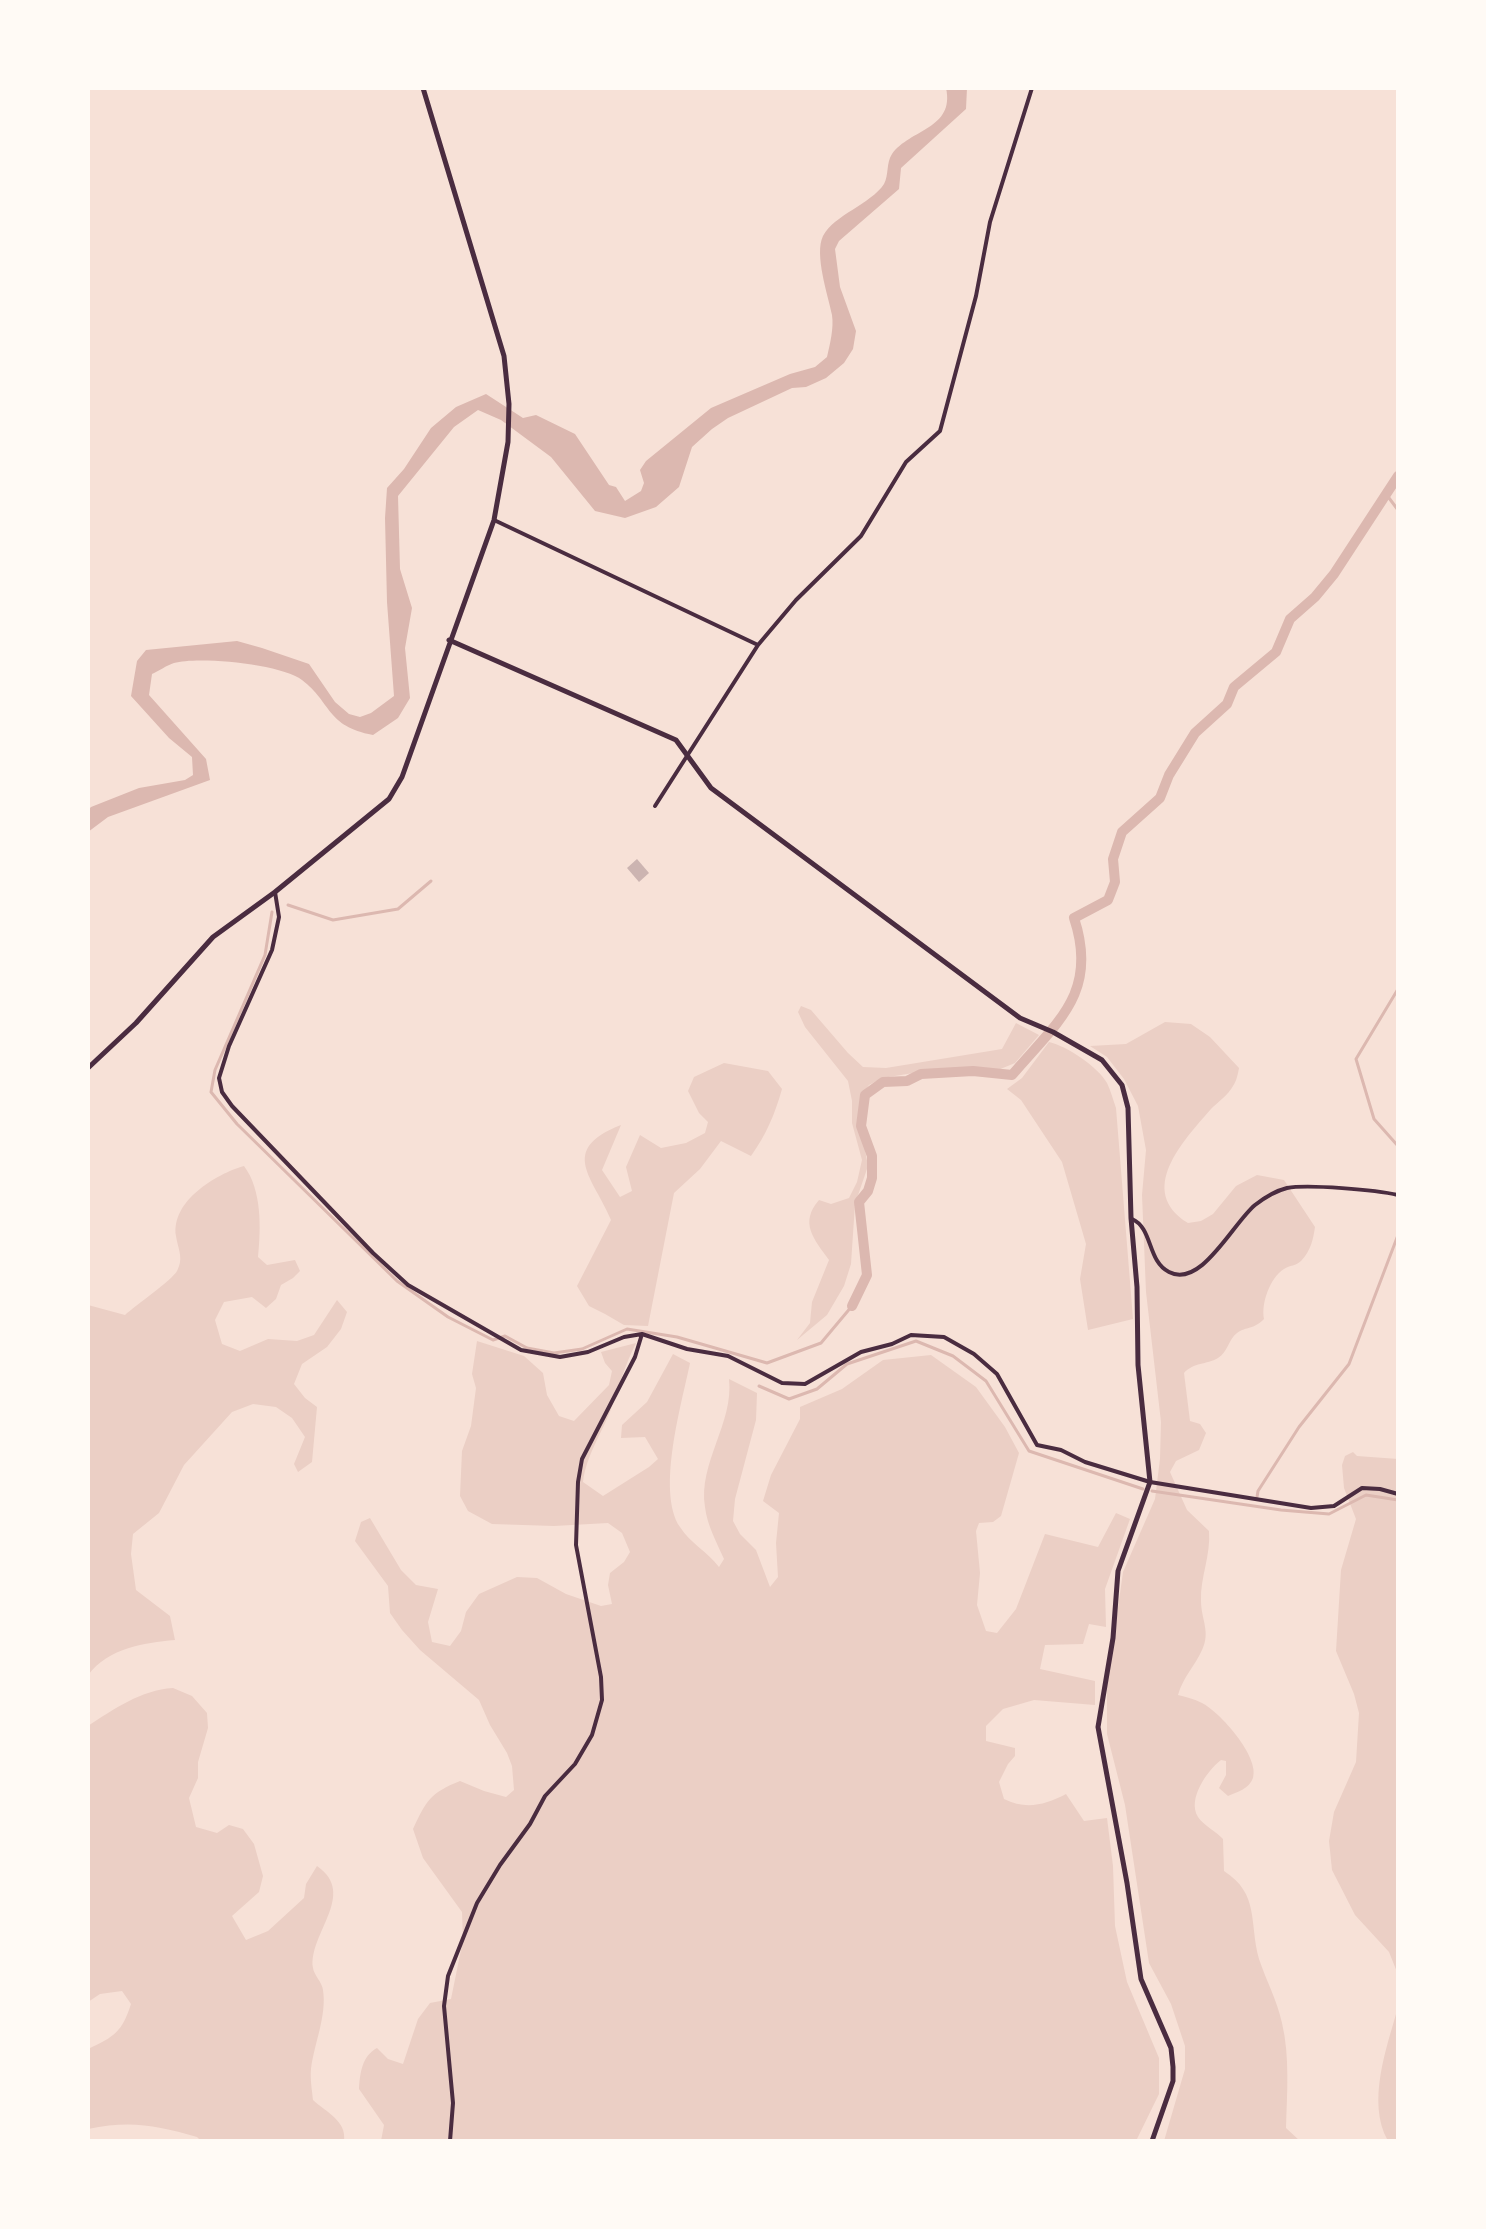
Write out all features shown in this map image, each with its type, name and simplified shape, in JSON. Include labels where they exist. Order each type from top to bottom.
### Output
[{"type":"street","points":[[88,1068],[136,1023],[213,937],[275,892],[389,799],[402,777],[494,520],[508,442],[509,404],[504,356],[423,88]]},
{"type":"street","points":[[655,806],[758,645],[796,600],[861,536],[906,462],[940,431],[976,296],[990,222],[1032,88]]},
{"type":"street","points":[[494,520],[758,645]]},
{"type":"street","points":[[449,640],[676,740],[711,788],[1020,1018],[1053,1032],[1102,1060],[1122,1085],[1128,1108],[1138,1365],[1150,1482],[1118,1571],[1113,1638],[1098,1727],[1141,1979],[1171,2048],[1173,2081],[1152,2141]]},
{"type":"street","points":[[275,892],[279,917],[272,950],[229,1046],[219,1078],[222,1092],[373,1253],[408,1285],[521,1350],[560,1357],[588,1352],[624,1337],[642,1334],[687,1349],[728,1356],[782,1383],[805,1384],[861,1352],[892,1344],[911,1335],[944,1337],[974,1354],[997,1374],[1037,1445],[1061,1450],[1085,1462],[1150,1482],[1311,1508],[1334,1506],[1362,1488],[1398,1494]]},
{"type":"street","points":[[1131,1218],[1141,1224],[1156,1262],[1170,1273],[1187,1276],[1201,1267],[1252,1208],[1269,1195],[1289,1188],[1380,1191],[1398,1195]]},
{"type":"street","points":[[450,2141],[453,2103],[444,2006],[448,1976],[477,1903],[545,1796],[575,1764],[592,1735],[602,1700],[601,1677],[576,1545],[578,1482],[582,1459],[635,1357],[642,1334]]},
{"type":"shaded area","points":[[946,88],[967,88],[966,109],[901,168],[899,189],[839,241],[835,249],[840,287],[856,331],[853,349],[844,363],[826,378],[806,387],[792,388],[728,418],[712,429],[692,447],[679,487],[656,507],[625,518],[595,511],[551,457],[501,420],[478,410],[454,427],[398,496],[400,569],[412,608],[405,648],[410,698],[398,718],[373,735],[338,720],[312,689],[292,674],[220,661],[171,664],[152,674],[149,695],[206,759],[210,780],[108,817],[88,832],[88,810],[91,807],[139,788],[185,780],[193,775],[192,757],[169,738],[131,696],[137,661],[146,650],[237,641],[262,648],[309,664],[335,702],[349,714],[360,717],[394,696],[387,602],[387,488],[404,469],[431,428],[456,407],[486,394],[523,418],[536,415],[575,434],[609,485],[616,487],[625,501],[641,491],[644,483],[640,470],[646,461],[711,408],[790,374],[815,367],[827,357],[832,320],[821,264],[823,236],[835,222],[871,198],[884,184],[892,154],[938,120],[947,102]]},
{"type":"shaded area","points":[[801,1006],[811,1010],[863,1067],[886,1068],[1002,1049],[1016,1023],[1039,1035],[1015,1063],[998,1070],[945,1068],[882,1078],[869,1085],[862,1095],[859,1117],[868,1166],[855,1204],[851,1264],[844,1286],[827,1315],[797,1340],[810,1323],[812,1302],[829,1260],[811,1231],[810,1216],[819,1200],[831,1204],[849,1198],[862,1160],[852,1123],[848,1081],[805,1027],[798,1012]]},
{"type":"shaded area","points":[[1165,1022],[1191,1024],[1210,1037],[1239,1068],[1231,1089],[1188,1136],[1170,1166],[1165,1181],[1166,1196],[1173,1210],[1188,1223],[1201,1221],[1213,1214],[1236,1186],[1257,1175],[1284,1180],[1315,1227],[1311,1245],[1304,1257],[1279,1273],[1271,1285],[1264,1306],[1264,1319],[1237,1333],[1218,1358],[1184,1373],[1190,1421],[1200,1424],[1206,1433],[1199,1450],[1176,1461],[1170,1472],[1187,1510],[1209,1531],[1201,1592],[1205,1643],[1178,1695],[1202,1703],[1219,1716],[1245,1747],[1254,1769],[1249,1785],[1228,1796],[1219,1788],[1226,1775],[1226,1761],[1221,1760],[1200,1786],[1195,1810],[1198,1817],[1223,1839],[1224,1871],[1243,1889],[1248,1899],[1259,1959],[1285,2036],[1286,2128],[1300,2141],[1164,2141],[1185,2069],[1185,2046],[1171,2004],[1149,1963],[1125,1805],[1107,1734],[1107,1687],[1123,1572],[1155,1499],[1161,1422],[1146,1292],[1142,1195],[1146,1150],[1138,1106],[1124,1079],[1107,1057],[1090,1046],[1126,1044]]},
{"type":"shaded area","points":[[1049,1042],[1073,1053],[1097,1070],[1107,1083],[1116,1108],[1133,1319],[1088,1330],[1080,1279],[1086,1244],[1062,1162],[1021,1100],[1007,1089],[1022,1078]]},
{"type":"shaded area","points":[[724,1063],[768,1071],[782,1089],[773,1116],[751,1156],[721,1141],[700,1169],[674,1193],[648,1326],[624,1325],[589,1306],[577,1286],[611,1220],[590,1178],[585,1155],[590,1144],[621,1125],[602,1170],[620,1197],[632,1191],[626,1167],[640,1135],[661,1148],[686,1143],[705,1133],[708,1122],[699,1113],[688,1091],[694,1077]]},
{"type":"shaded area","points":[[244,1166],[257,1198],[260,1222],[258,1257],[267,1265],[295,1260],[300,1271],[281,1285],[276,1299],[266,1308],[252,1297],[224,1302],[215,1320],[222,1344],[240,1351],[268,1339],[297,1341],[314,1335],[337,1300],[347,1312],[341,1329],[327,1347],[302,1364],[294,1384],[317,1407],[312,1462],[298,1472],[294,1464],[305,1437],[292,1418],[276,1407],[253,1404],[232,1412],[184,1465],[159,1513],[133,1534],[131,1554],[136,1590],[170,1616],[175,1640],[127,1648],[106,1659],[88,1675],[88,1305],[125,1315],[168,1280],[177,1271],[180,1262],[176,1223],[181,1211],[209,1182]]},
{"type":"shaded area","points":[[477,1341],[524,1356],[543,1373],[547,1395],[559,1416],[574,1421],[609,1385],[612,1371],[601,1352],[636,1343],[585,1472],[583,1482],[603,1496],[658,1459],[645,1437],[621,1438],[622,1425],[647,1402],[673,1354],[690,1363],[673,1446],[670,1492],[680,1527],[719,1567],[724,1559],[706,1514],[706,1475],[726,1411],[729,1379],[757,1393],[756,1420],[735,1499],[733,1521],[740,1534],[756,1550],[770,1587],[778,1577],[776,1543],[779,1513],[763,1501],[771,1475],[800,1419],[800,1407],[842,1389],[883,1360],[931,1355],[976,1387],[1005,1427],[1019,1453],[1001,1516],[993,1522],[979,1523],[976,1531],[980,1573],[977,1605],[986,1631],[997,1633],[1016,1609],[1045,1534],[1098,1547],[1116,1513],[1130,1519],[1105,1589],[1106,1627],[1089,1624],[1083,1644],[1045,1645],[1040,1669],[1095,1681],[1095,1705],[1034,1700],[1003,1709],[986,1726],[986,1741],[1015,1748],[1015,1756],[999,1782],[1004,1799],[1035,1805],[1066,1794],[1084,1821],[1107,1818],[1113,1866],[1115,1926],[1127,1982],[1159,2058],[1159,2094],[1136,2141],[381,2141],[384,2125],[359,2089],[363,2066],[377,2048],[388,2059],[403,2064],[418,2019],[430,2003],[451,1999],[463,1940],[462,1912],[423,1858],[413,1829],[430,1799],[460,1781],[506,1797],[514,1790],[512,1766],[507,1753],[479,1700],[420,1650],[390,1613],[388,1586],[355,1541],[361,1522],[370,1518],[401,1570],[416,1585],[438,1589],[428,1622],[432,1642],[450,1646],[461,1631],[466,1612],[479,1594],[517,1577],[537,1578],[566,1594],[601,1606],[612,1604],[608,1585],[610,1573],[624,1562],[630,1552],[622,1533],[608,1523],[554,1526],[492,1524],[468,1511],[460,1496],[462,1451],[471,1426],[476,1388],[472,1374]]},
{"type":"shaded area","points":[[1353,1452],[1357,1456],[1398,1459],[1398,1982],[1389,1952],[1355,1915],[1332,1870],[1329,1841],[1334,1812],[1356,1762],[1359,1713],[1336,1651],[1341,1570],[1356,1519],[1344,1488],[1342,1465],[1345,1456]]},
{"type":"shaded area","points":[[173,1688],[192,1696],[207,1713],[208,1728],[198,1762],[198,1778],[189,1798],[196,1827],[217,1833],[229,1825],[243,1829],[254,1844],[263,1876],[259,1892],[232,1916],[246,1940],[268,1931],[304,1898],[306,1884],[317,1866],[328,1877],[333,1889],[332,1902],[313,1955],[313,1968],[324,2000],[311,2077],[313,2100],[339,2122],[344,2141],[201,2141],[197,2137],[143,2125],[88,2129],[88,2049],[116,2032],[131,2004],[122,1991],[100,1994],[88,2002],[88,1726],[139,1696]]},
{"type":"shaded area","points":[[1398,2007],[1398,2141],[1388,2141],[1382,2126],[1379,2092],[1384,2057]]},
{"type":"building","points":[[637,859],[649,873],[639,882],[627,868]]},
{"type":"waterway","points":[[852,1306],[867,1275],[859,1202],[868,1191],[872,1178],[872,1156],[861,1126],[865,1095],[883,1082],[907,1081],[921,1074],[973,1071],[1012,1075],[1044,1039],[1069,1005],[1077,987],[1081,967],[1074,918],[1108,900],[1115,882],[1113,859],[1122,832],[1160,798],[1169,775],[1195,733],[1227,704],[1234,687],[1276,652],[1290,619],[1315,597],[1334,574],[1398,476]]},
{"type":"waterway","points":[[1386,494],[1398,510]]},
{"type":"waterway","points":[[288,905],[333,920],[398,909],[431,881]]},
{"type":"waterway","points":[[272,912],[265,955],[215,1070],[211,1092],[237,1124],[397,1281],[448,1317],[493,1340],[505,1336],[527,1348],[554,1353],[582,1349],[627,1329],[677,1337],[767,1363],[821,1343],[852,1306]]},
{"type":"waterway","points":[[1398,989],[1356,1059],[1374,1119],[1398,1146]]},
{"type":"waterway","points":[[1257,1497],[1299,1427],[1349,1364],[1398,1235]]},
{"type":"waterway","points":[[759,1386],[789,1399],[817,1389],[847,1364],[916,1341],[953,1356],[986,1381],[1029,1451],[1143,1489]]},
{"type":"waterway","points":[[1152,1491],[1329,1514],[1366,1495],[1398,1500]]}]
